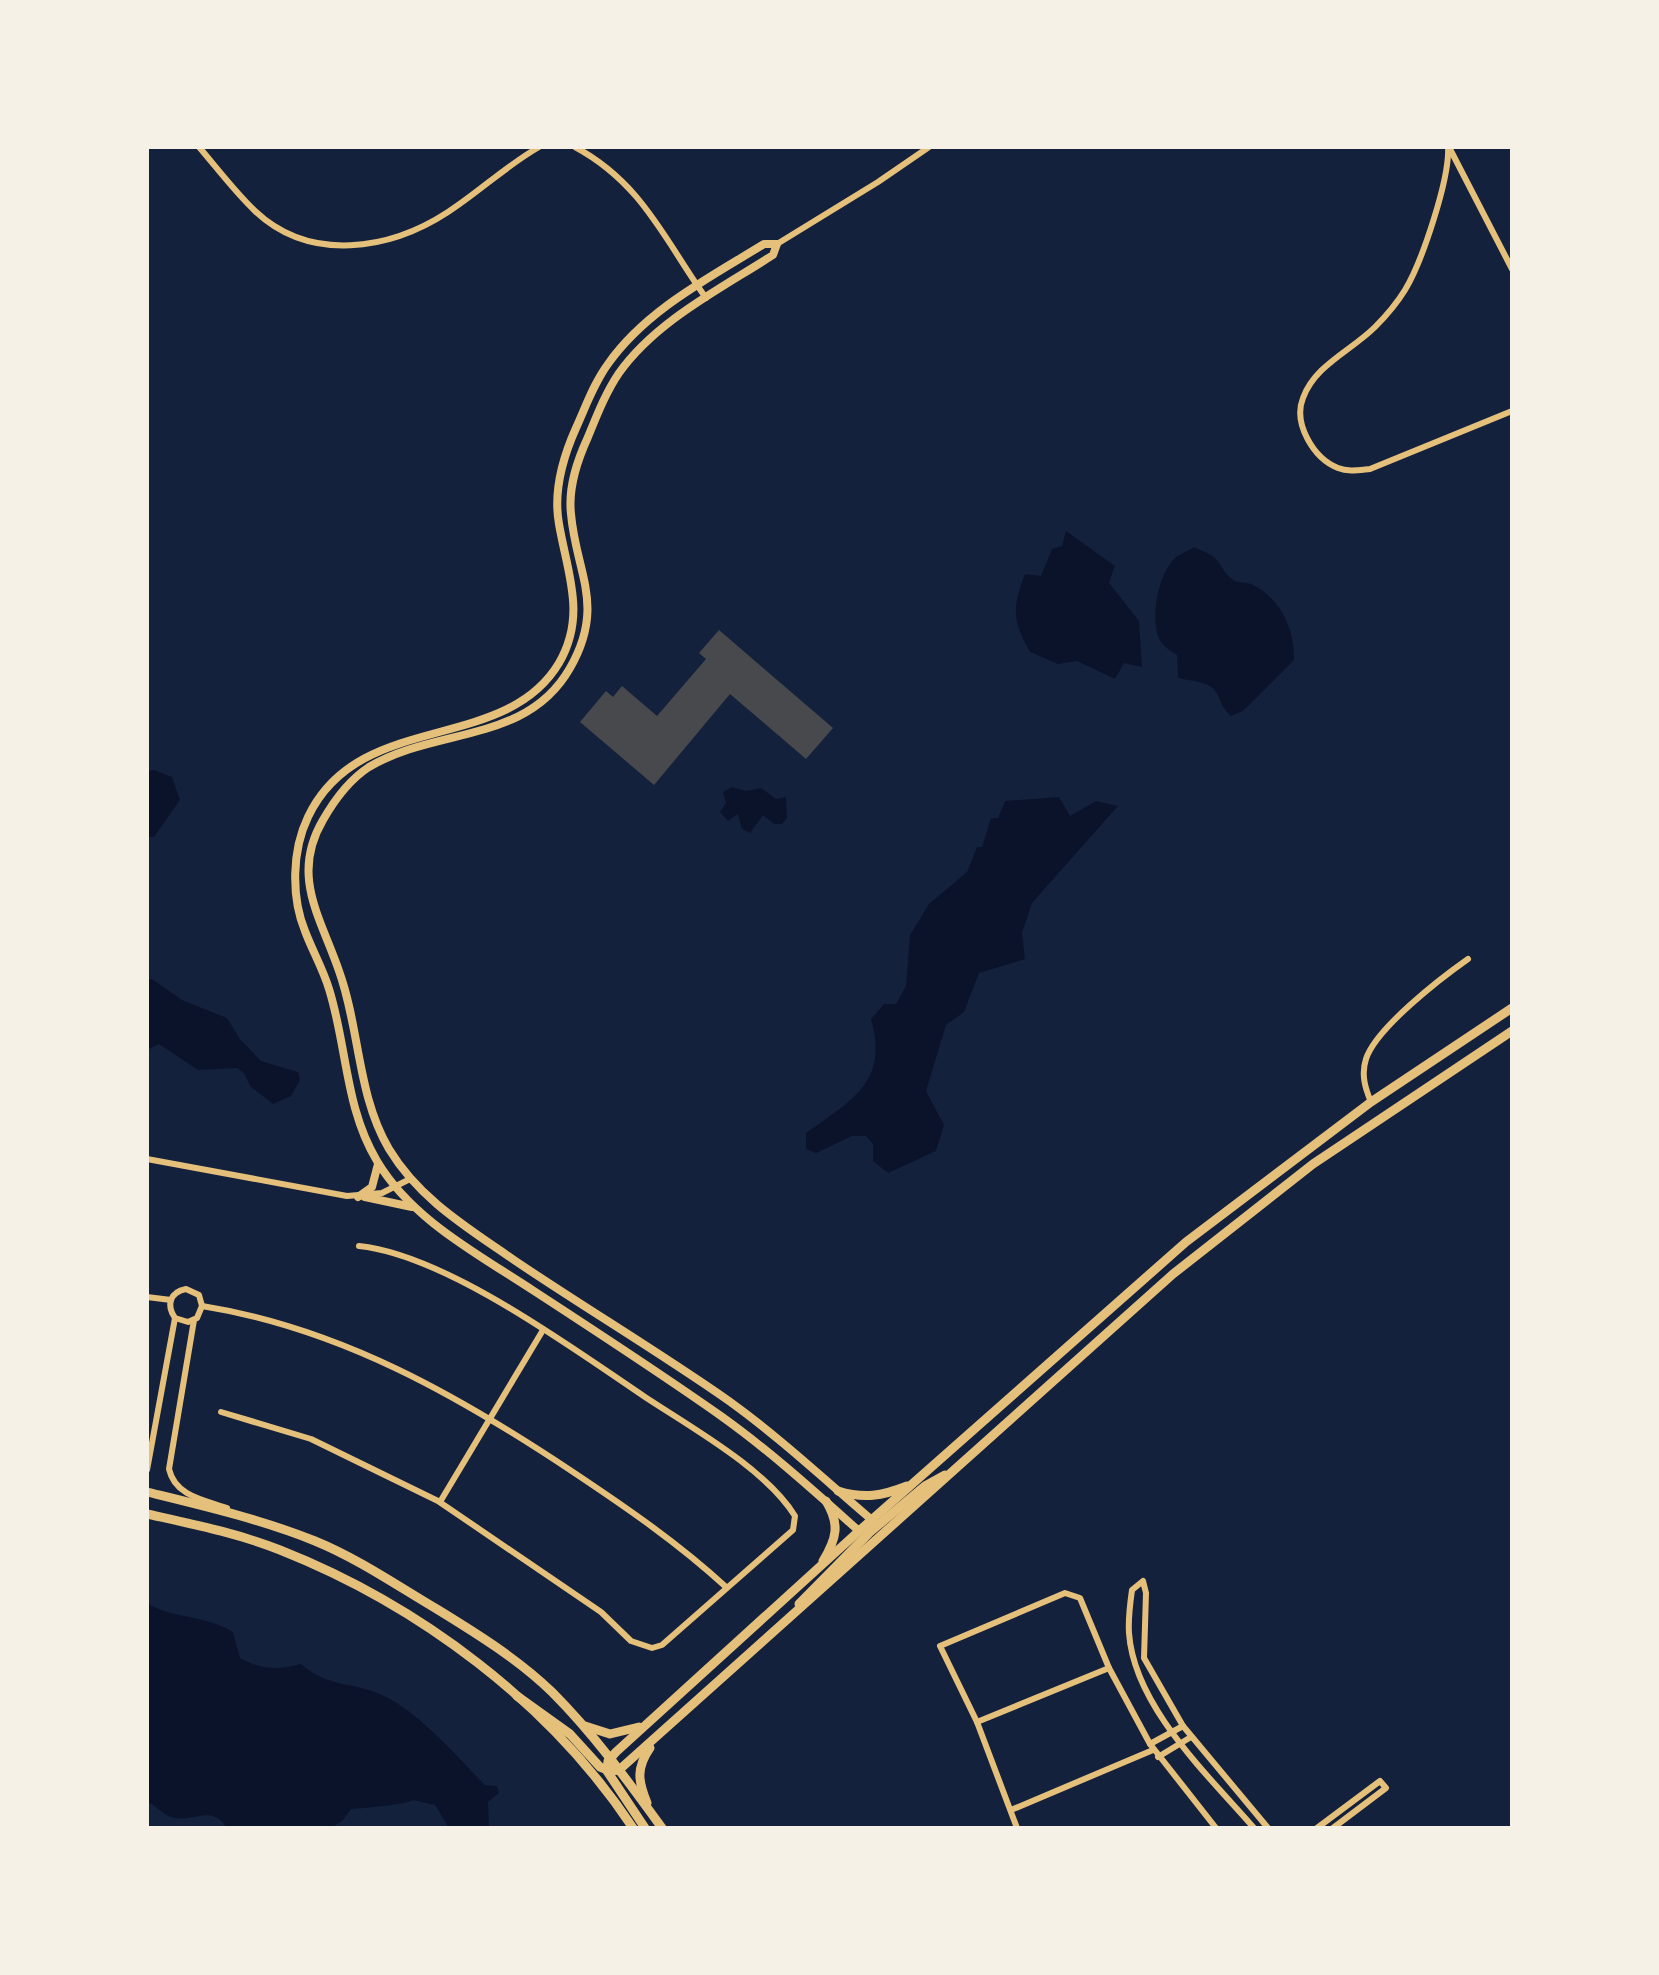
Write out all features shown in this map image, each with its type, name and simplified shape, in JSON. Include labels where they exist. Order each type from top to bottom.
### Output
[{"type":"main road","points":[[607,1771],[610,1759],[644,1726],[859,1531],[1186,1242],[1371,1102],[1512,1008]]},
{"type":"main road","points":[[607,1771],[619,1770],[1163,1283],[1313,1164],[1512,1031]]},
{"type":"main road","points":[[789,1618],[816,1584],[870,1532],[925,1486],[959,1467]]},
{"type":"main road","points":[[838,1491],[866,1497],[886,1494],[914,1483]]},
{"type":"main road","points":[[147,1492],[245,1515],[329,1548],[454,1620],[510,1657],[551,1691],[619,1770],[662,1828]]},
{"type":"main road","points":[[818,1568],[837,1531],[836,1520],[826,1502]]},
{"type":"main road","points":[[147,1514],[240,1535],[332,1572],[403,1612],[477,1661],[517,1696],[589,1771],[633,1828]]},
{"type":"main road","points":[[870,1532],[872,1520]]},
{"type":"main road","points":[[859,1531],[870,1532]]},
{"type":"main road","points":[[517,1696],[570,1734],[607,1771],[645,1828]]},
{"type":"main road","points":[[581,1724],[610,1734],[644,1726]]},
{"type":"main road","points":[[652,1814],[639,1781],[639,1771],[643,1758],[661,1732]]},
{"type":"street","points":[[199,147],[257,213],[290,234],[320,243],[347,246],[375,244],[423,228],[539,147]]},
{"type":"street","points":[[575,147],[628,185],[648,207],[706,298]]},
{"type":"street","points":[[859,1531],[772,1453],[720,1415],[459,1242],[395,1189],[378,1164],[357,1116],[329,988],[298,909],[296,872],[301,836],[307,817],[323,792],[343,770],[392,744],[501,712],[535,690],[558,664],[568,642],[575,610],[574,585],[557,511],[559,479],[593,389],[624,344],[650,320],[697,285],[764,244],[777,243],[878,183],[929,147]]},
{"type":"street","points":[[1449,147],[1512,269]]},
{"type":"street","points":[[1449,147],[1449,163],[1442,191],[1406,288],[1374,328],[1312,381],[1300,410],[1302,427],[1311,444],[1324,458],[1336,468],[1352,471],[1370,468],[1512,411]]},
{"type":"street","points":[[777,243],[773,255],[675,319],[634,355],[610,388],[573,480],[571,517],[587,580],[588,604],[582,638],[568,672],[534,708],[509,723],[388,758],[365,770],[335,801],[312,845],[309,885],[313,909],[346,990],[365,1083],[378,1125],[410,1179],[455,1219],[728,1401],[788,1446],[872,1520]]},
{"type":"street","points":[[624,344],[634,355]]},
{"type":"street","points":[[1371,1102],[1364,1079],[1371,1049],[1435,982],[1468,959]]},
{"type":"street","points":[[147,1159],[306,1191],[362,1197],[415,1208]]},
{"type":"street","points":[[362,1197],[372,1187],[378,1164]]},
{"type":"street","points":[[362,1197],[395,1189],[410,1179]]},
{"type":"street","points":[[221,1412],[310,1439],[440,1502],[601,1612],[631,1641],[652,1648],[662,1645],[793,1530],[795,1516],[787,1502],[730,1453],[543,1330],[426,1265],[382,1248],[359,1245]]},
{"type":"street","points":[[194,1320],[188,1322],[175,1318],[171,1312],[171,1300],[179,1290],[190,1289],[199,1295],[202,1306],[194,1320],[169,1469],[171,1478],[183,1491],[245,1515]]},
{"type":"street","points":[[147,1297],[171,1300]]},
{"type":"street","points":[[202,1306],[252,1315],[361,1350],[490,1416],[661,1531],[726,1587]]},
{"type":"street","points":[[147,1470],[175,1318]]},
{"type":"street","points":[[440,1502],[543,1330]]},
{"type":"street","points":[[720,1415],[728,1401]]},
{"type":"street","points":[[1254,1828],[1180,1744],[1145,1685],[1131,1644],[1132,1590],[1143,1581],[1146,1593],[1144,1658],[1191,1737],[1268,1828]]},
{"type":"street","points":[[1017,1828],[977,1722],[940,1646],[1065,1593],[1080,1598],[1109,1668],[1152,1747],[1214,1828]]},
{"type":"street","points":[[977,1722],[1109,1668]]},
{"type":"street","points":[[1011,1810],[1152,1747],[1183,1726]]},
{"type":"street","points":[[1158,1757],[1191,1737]]},
{"type":"street","points":[[1317,1828],[1380,1781],[1386,1788],[1333,1828]]},
{"type":"water","points":[[1066,531],[1115,566],[1109,583],[1139,621],[1142,667],[1124,663],[1115,679],[1077,661],[1058,664],[1030,652],[1017,622],[1016,605],[1025,574],[1041,576],[1052,549],[1062,546]]},
{"type":"water","points":[[1194,547],[1214,557],[1235,581],[1251,584],[1270,597],[1284,615],[1292,637],[1294,660],[1243,711],[1231,716],[1213,688],[1178,678],[1177,655],[1161,642],[1156,627],[1156,606],[1164,574],[1175,558]]},
{"type":"water","points":[[154,770],[172,777],[180,800],[154,837],[147,837],[147,771]]},
{"type":"water","points":[[732,787],[746,791],[761,788],[776,799],[786,797],[787,818],[782,824],[774,824],[763,815],[750,833],[742,829],[738,814],[728,821],[720,812],[726,803],[723,792]]},
{"type":"water","points":[[1059,797],[1070,816],[1096,801],[1118,806],[1032,903],[1022,933],[1025,959],[979,973],[964,1012],[946,1025],[926,1091],[944,1125],[936,1151],[888,1173],[873,1161],[873,1144],[866,1136],[852,1136],[816,1153],[806,1149],[806,1133],[852,1099],[870,1074],[875,1059],[871,1019],[884,1004],[896,1004],[906,986],[910,935],[929,904],[967,872],[977,847],[982,847],[991,818],[998,818],[1005,801]]},
{"type":"water","points":[[152,979],[182,1000],[227,1018],[240,1039],[261,1061],[298,1072],[300,1080],[291,1096],[273,1104],[250,1086],[244,1073],[237,1068],[198,1070],[159,1044],[147,1050],[147,980]]},
{"type":"water","points":[[147,1603],[166,1612],[211,1622],[233,1632],[240,1658],[255,1665],[270,1668],[301,1664],[321,1677],[369,1690],[395,1702],[423,1723],[485,1785],[497,1786],[499,1793],[488,1802],[489,1828],[449,1828],[435,1805],[413,1800],[351,1809],[342,1821],[331,1828],[227,1828],[221,1821],[209,1815],[182,1819],[163,1813],[147,1802]]},
{"type":"building","points":[[719,630],[833,728],[806,759],[730,694],[654,785],[580,722],[606,691],[613,697],[622,686],[657,716],[706,659],[699,653]]}]
